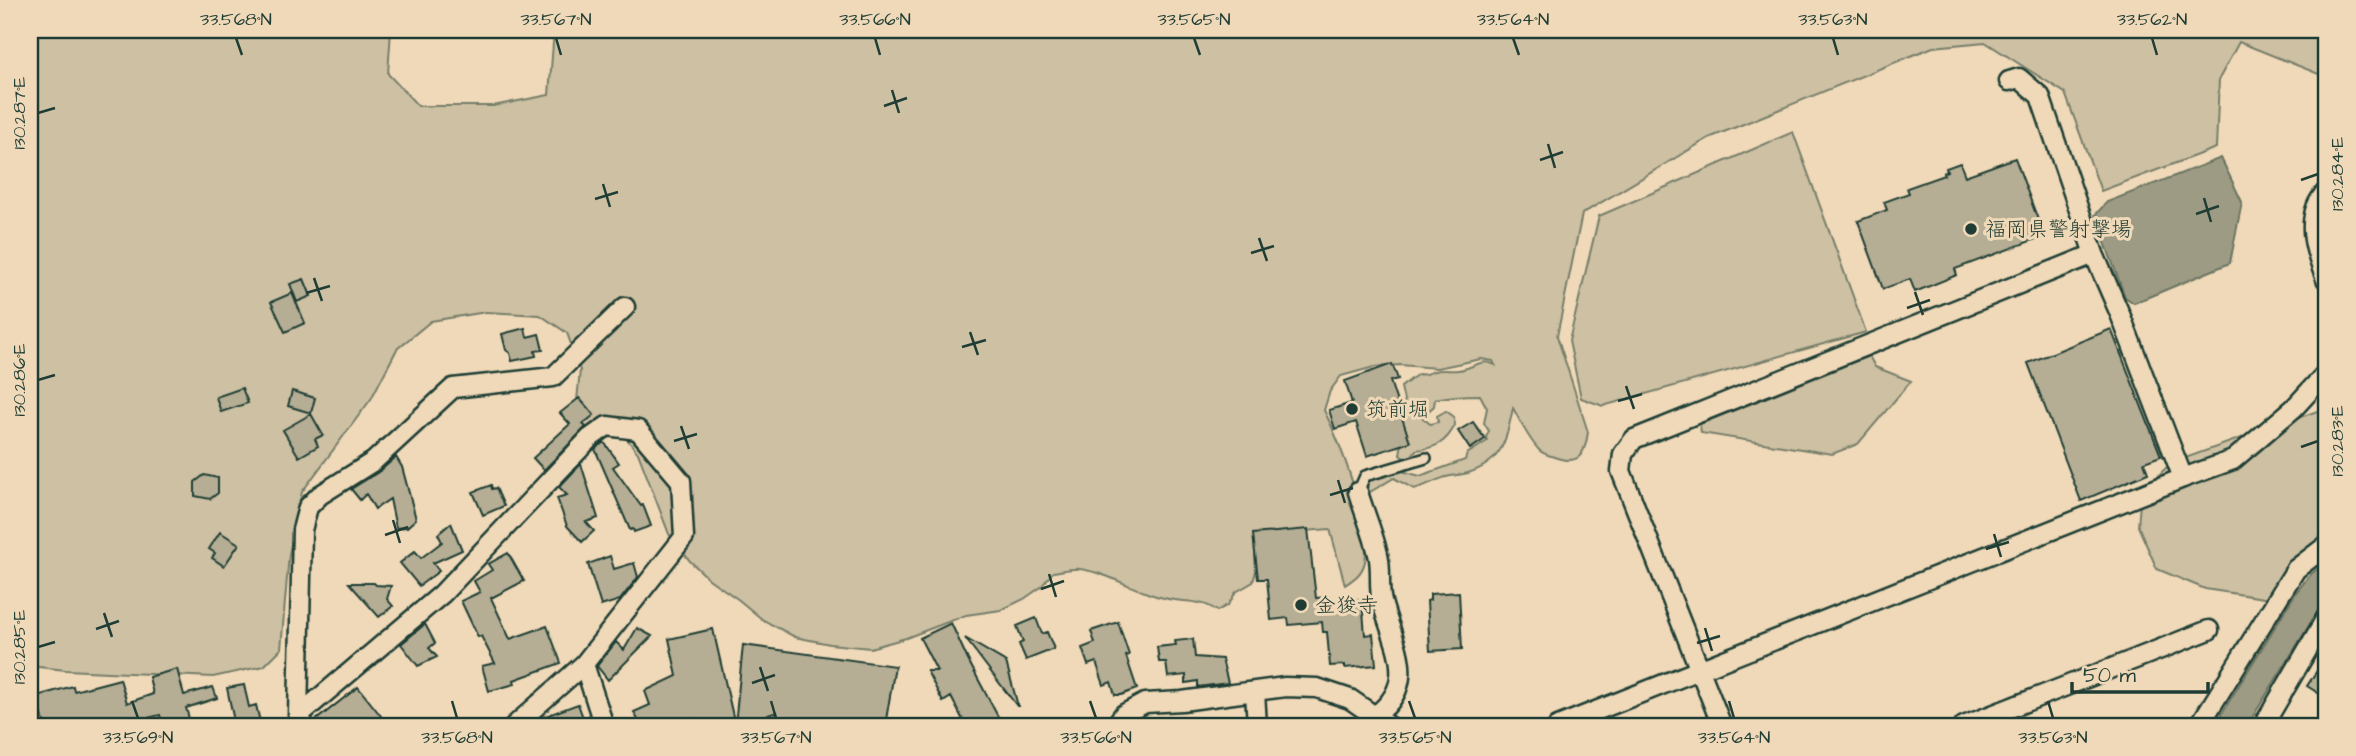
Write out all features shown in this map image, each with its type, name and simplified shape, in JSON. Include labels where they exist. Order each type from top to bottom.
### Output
[{"type":"street","points":[[2009,81],[2019,78],[2039,96],[2094,254],[2183,478]]},
{"type":"street","points":[[2326,192],[2313,220],[2313,244],[2326,279]]},
{"type":"street","points":[[1722,726],[1621,471],[1623,454],[1634,439],[2094,254]]},
{"type":"street","points":[[302,721],[302,530],[308,507],[320,495],[374,461],[453,388],[553,377],[625,307]]},
{"type":"street","points":[[1558,726],[2233,460],[2294,408],[2326,373]]},
{"type":"street","points":[[302,721],[442,594],[590,438],[607,426],[638,430],[681,481],[684,537],[584,664],[514,726]]},
{"type":"street","points":[[1115,726],[1124,714],[1145,703],[1175,702],[1285,687],[1317,688],[1350,699],[1382,721],[1398,691],[1400,675],[1396,642],[1381,600],[1379,555],[1358,492]]},
{"type":"street","points":[[2199,726],[2295,569],[2326,546]]},
{"type":"street","points":[[2263,726],[2326,618]]},
{"type":"street","points":[[1964,726],[2209,631]]},
{"type":"street","points":[[584,664],[604,726]]},
{"type":"street","points":[[1255,692],[1257,726]]},
{"type":"lane","points":[[1358,492],[1365,476],[1426,458]]},
{"type":"shaded area","points":[[30,30],[391,30],[388,74],[418,106],[493,106],[549,95],[554,30],[2326,30],[2326,77],[2239,42],[2219,79],[2216,148],[2101,191],[2065,93],[1985,42],[1933,47],[1709,138],[1582,214],[1557,336],[1588,432],[1585,447],[1579,457],[1569,460],[1541,451],[1528,435],[1513,408],[1505,440],[1489,463],[1468,473],[1442,478],[1414,489],[1394,478],[1370,492],[1366,487],[1369,480],[1393,471],[1420,476],[1465,460],[1467,454],[1487,441],[1489,431],[1484,423],[1487,408],[1480,395],[1435,399],[1434,406],[1422,417],[1430,424],[1438,422],[1437,416],[1446,411],[1453,416],[1455,425],[1440,444],[1416,450],[1410,458],[1405,459],[1400,455],[1402,441],[1399,410],[1405,405],[1401,387],[1418,374],[1463,369],[1485,362],[1495,365],[1493,361],[1481,359],[1437,368],[1400,365],[1374,367],[1341,376],[1330,391],[1324,410],[1346,463],[1359,506],[1366,546],[1362,569],[1345,585],[1330,529],[1254,535],[1256,571],[1253,582],[1236,592],[1228,605],[1217,611],[1202,604],[1163,598],[1104,575],[1073,569],[1053,572],[1041,587],[1001,610],[966,615],[906,638],[870,648],[795,637],[763,620],[690,561],[669,534],[638,453],[626,438],[609,432],[587,434],[575,421],[580,370],[567,333],[540,315],[486,312],[431,321],[397,349],[371,399],[302,492],[289,554],[281,649],[264,666],[213,677],[30,666]]},
{"type":"shaded area","points":[[1793,132],[1866,332],[1603,406],[1581,398],[1569,341],[1599,216]]},
{"type":"shaded area","points":[[2221,158],[2242,202],[2230,263],[2134,303],[2125,297],[2095,215],[2107,202]]},
{"type":"shaded area","points":[[1869,356],[1875,367],[1911,381],[1858,444],[1832,454],[1701,433],[1700,424]]},
{"type":"shaded area","points":[[2326,408],[2326,591],[2283,601],[2205,589],[2157,569],[2138,526],[2141,492],[2171,463]]},
{"type":"shaded area","points":[[2326,562],[2326,598],[2247,726],[2214,726],[2297,591],[2311,574]]},
{"type":"building","points":[[2015,158],[2044,236],[1955,269],[1957,275],[1915,292],[1910,279],[1883,289],[1858,221],[1887,210],[1884,202],[1909,193],[1907,188],[1944,175],[1946,168],[1960,163],[1965,176]]},
{"type":"building","points":[[304,279],[311,296],[297,302],[290,284]]},
{"type":"building","points":[[292,293],[305,323],[285,332],[271,302]]},
{"type":"building","points":[[525,328],[527,337],[539,334],[543,350],[535,351],[536,356],[512,361],[502,334]]},
{"type":"building","points":[[2111,329],[2161,456],[2144,462],[2148,473],[2081,501],[2028,363]]},
{"type":"building","name":"筑前堀","points":[[1392,364],[1398,379],[1390,381],[1410,442],[1367,456],[1356,422],[1335,429],[1329,410],[1352,403],[1345,381]]},
{"type":"building","points":[[242,388],[248,403],[221,412],[216,397]]},
{"type":"building","points":[[292,391],[315,398],[311,413],[288,406]]},
{"type":"building","points":[[579,398],[594,415],[583,424],[586,427],[544,470],[533,458],[570,424],[560,413]]},
{"type":"building","points":[[311,414],[323,435],[315,439],[318,446],[299,457],[283,430]]},
{"type":"building","points":[[1473,422],[1485,439],[1470,449],[1458,431]]},
{"type":"building","points":[[604,442],[619,463],[613,467],[641,506],[643,505],[651,526],[634,532],[633,529],[630,530],[595,449]]},
{"type":"building","points":[[396,457],[402,467],[416,519],[407,527],[396,528],[390,499],[375,509],[366,494],[360,500],[351,489],[380,471]]},
{"type":"building","points":[[581,464],[598,518],[586,522],[594,531],[582,542],[567,526],[557,498],[567,495],[559,487]]},
{"type":"building","points":[[204,475],[218,478],[218,493],[210,499],[195,496],[195,482]]},
{"type":"building","points":[[491,485],[492,489],[496,488],[504,506],[483,515],[473,492]]},
{"type":"building","points":[[451,523],[462,550],[433,563],[439,571],[419,586],[400,563],[415,551],[421,558],[442,542],[438,534]]},
{"type":"building","points":[[1308,529],[1316,598],[1330,597],[1331,602],[1362,599],[1365,635],[1373,634],[1376,665],[1345,668],[1345,665],[1330,666],[1327,632],[1323,632],[1322,622],[1289,625],[1288,618],[1271,620],[1267,579],[1258,579],[1253,534]]},
{"type":"building","points":[[220,532],[239,544],[224,566],[212,558],[215,553],[209,549]]},
{"type":"building","points":[[508,553],[524,581],[491,598],[510,639],[547,626],[561,663],[514,680],[515,684],[489,691],[482,666],[495,663],[481,636],[478,637],[461,601],[480,592],[474,581],[492,570],[488,564]]},
{"type":"building","points":[[610,556],[614,569],[634,563],[638,577],[620,600],[601,606],[588,564]]},
{"type":"building","points":[[349,583],[391,586],[387,599],[393,606],[379,617]]},
{"type":"building","points":[[1459,592],[1462,649],[1430,651],[1427,601],[1430,600],[1430,594]]},
{"type":"building","points":[[1036,618],[1042,634],[1047,632],[1054,649],[1026,660],[1019,644],[1023,642],[1017,626]]},
{"type":"building","points":[[1118,622],[1137,689],[1115,695],[1111,682],[1104,685],[1096,662],[1088,665],[1082,648],[1095,643],[1091,631]]},
{"type":"building","points":[[951,623],[1003,726],[966,726],[951,697],[943,702],[927,671],[937,671],[920,638]]},
{"type":"building","points":[[425,624],[435,643],[429,648],[437,657],[418,666],[401,644]]},
{"type":"building","points":[[637,628],[652,636],[608,680],[597,666],[616,642],[624,650]]},
{"type":"building","points":[[713,629],[735,725],[743,645],[895,666],[885,726],[775,726],[777,712],[736,726],[692,726],[690,718],[672,726],[641,726],[634,712],[650,705],[645,691],[677,676],[669,639]]},
{"type":"building","points":[[965,638],[1006,662],[1018,706],[1017,706]]},
{"type":"building","points":[[1193,639],[1195,657],[1222,659],[1228,683],[1198,687],[1198,681],[1186,683],[1186,675],[1168,677],[1166,662],[1159,662],[1157,647],[1176,645],[1175,641]]},
{"type":"building","points":[[2326,657],[2326,698],[2307,686]]},
{"type":"building","points":[[177,669],[184,695],[213,687],[217,698],[186,708],[191,726],[163,726],[160,715],[132,722],[133,726],[45,726],[37,696],[73,686],[74,691],[120,679],[127,703],[153,694],[149,677]]},
{"type":"building","points":[[244,685],[249,707],[256,705],[261,726],[235,726],[227,688]]},
{"type":"building","points":[[358,687],[381,716],[367,726],[361,720],[352,726],[316,726],[315,721]]},
{"type":"building","points":[[578,704],[586,726],[531,726],[540,718]]},
{"type":"place","name":"福岡県警射撃場","points":[[1971,229]]},
{"type":"place","name":"筑前堀","points":[[1352,409]]},
{"type":"place","name":"金狻寺","points":[[1301,605]]}]
